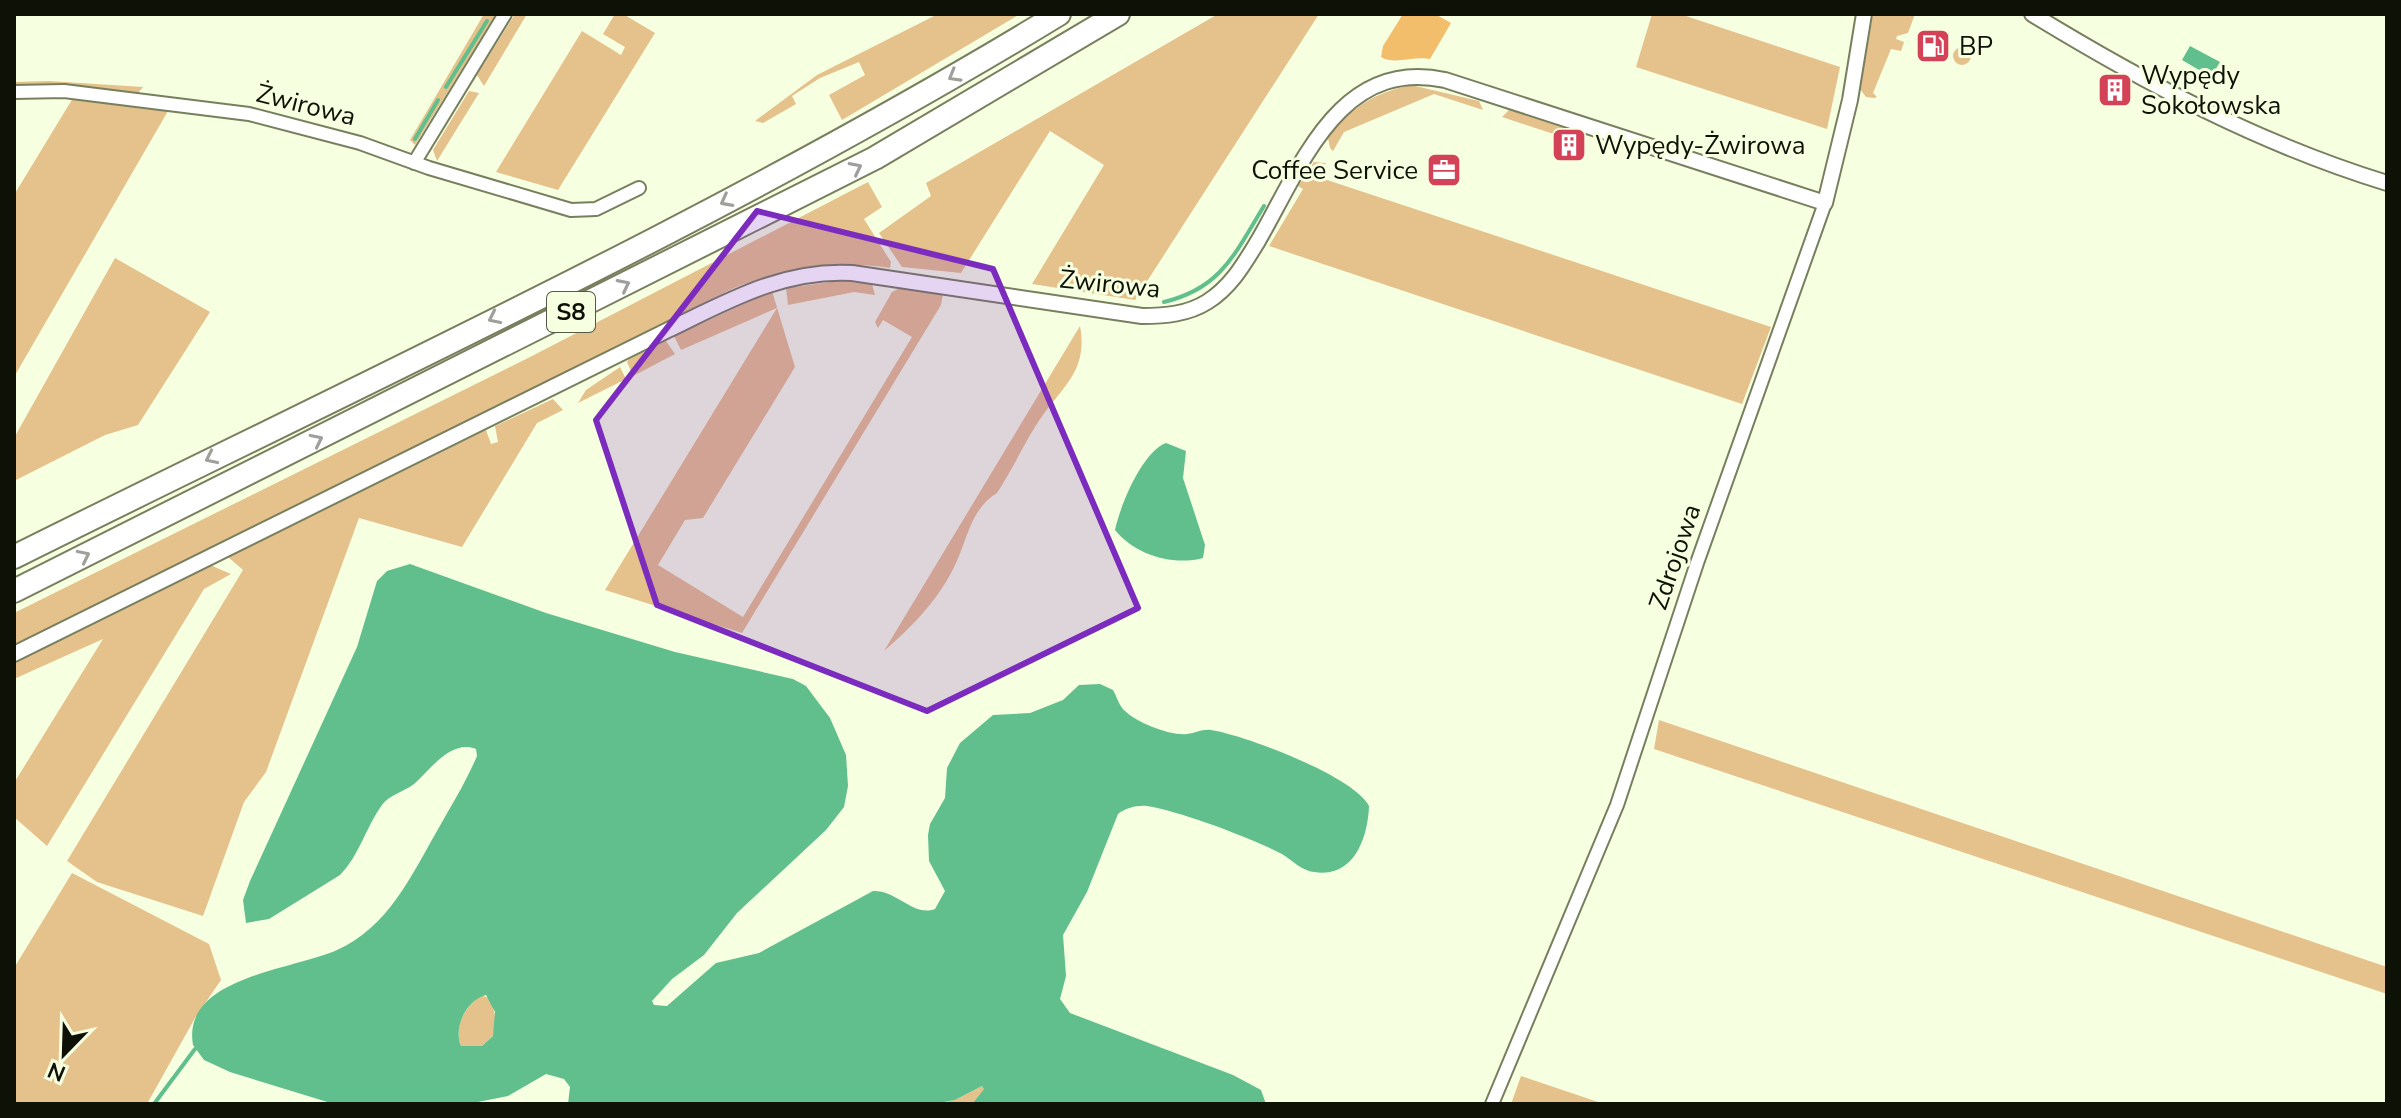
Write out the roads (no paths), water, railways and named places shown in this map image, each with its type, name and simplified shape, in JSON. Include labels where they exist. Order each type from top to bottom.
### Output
[{"type":"highway","name":"S8","points":[[14,557],[665,233],[859,131],[1059,14]]},
{"type":"highway","name":"S8","points":[[14,591],[875,158],[1118,14]]},
{"type":"street","points":[[414,163],[505,14]]},
{"type":"street","name":"Zdrojowa","points":[[1492,1104],[1617,805],[1697,563],[1825,203],[1850,100],[1864,14]]},
{"type":"street","points":[[2032,14],[2211,114],[2292,149],[2387,183]]},
{"type":"street","name":"Żwirowa","points":[[14,654],[756,288],[818,272],[852,273],[1142,316],[1187,311],[1208,301],[1236,276],[1332,117],[1350,99],[1382,81],[1419,75],[1445,80],[1825,203]]},
{"type":"street","name":"Żwirowa","points":[[14,92],[74,91],[237,112],[360,143],[414,163],[577,211],[596,209],[639,188]]},
{"type":"waterway","points":[[446,87],[487,21]]},
{"type":"waterway","points":[[415,139],[438,100]]},
{"type":"waterway","points":[[1164,302],[1184,296],[1213,278],[1235,253],[1264,206]]},
{"type":"waterway","points":[[154,1104],[195,1049]]},
{"type":"place","name":"BP","points":[[1933,46]]},
{"type":"place","name":"Wypędy Sokołowska","points":[[2115,90]]},
{"type":"place","name":"Wypędy-Żwirowa","points":[[1569,145]]},
{"type":"place","name":"Coffee Service","points":[[1444,170]]}]
